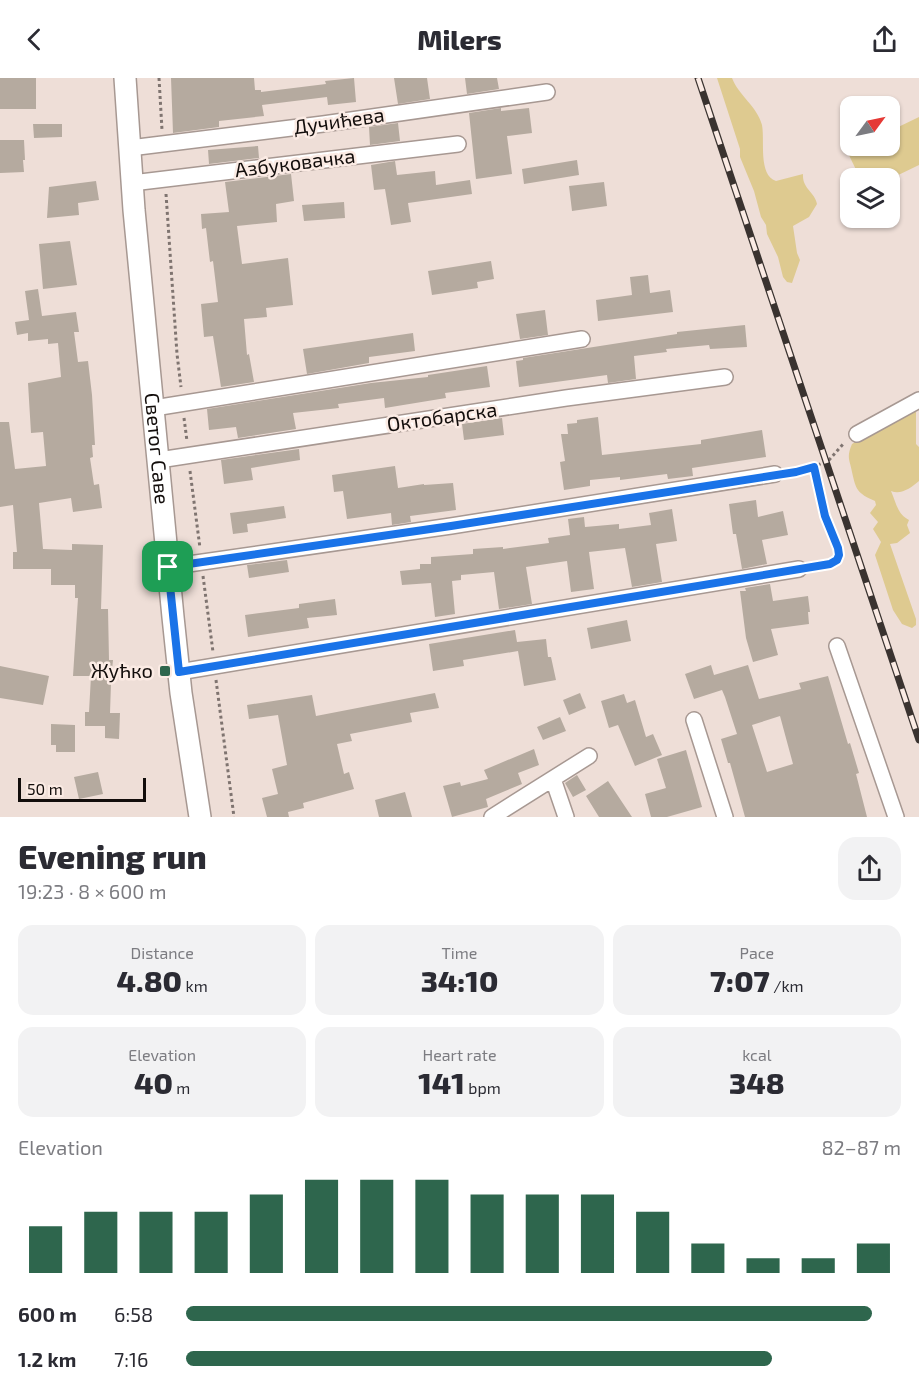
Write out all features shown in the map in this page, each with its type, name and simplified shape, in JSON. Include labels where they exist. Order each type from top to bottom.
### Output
[{"type":"street","name":"Светог Саве","points":[[125,78],[132,183],[168,567],[179,672],[200,817]]},
{"type":"street","name":"Дучићева","points":[[130,148],[257,133],[547,92]]},
{"type":"street","name":"Азбуковачка","points":[[132,183],[458,144]]},
{"type":"street","points":[[154,408],[582,339]]},
{"type":"street","name":"Октобарска","points":[[159,460],[725,377]]},
{"type":"street","points":[[857,434],[919,400]]},
{"type":"street","points":[[168,567],[451,526],[775,474]]},
{"type":"street","points":[[179,672],[799,569]]},
{"type":"street","points":[[837,646],[896,817]]},
{"type":"street","points":[[694,720],[725,817]]},
{"type":"street","points":[[492,817],[588,756]]},
{"type":"street","points":[[553,779],[566,817]]},
{"type":"path","points":[[159,78],[163,140]]},
{"type":"path","points":[[165,184],[176,343],[188,450]]},
{"type":"path","points":[[775,474],[814,467],[829,460],[840,446]]},
{"type":"path","points":[[799,569],[830,564],[837,560],[839,555],[836,540],[825,516],[814,467]]},
{"type":"path","points":[[190,469],[201,558]]},
{"type":"path","points":[[202,567],[213,653]]},
{"type":"path","points":[[215,672],[234,817]]},
{"type":"shaded area","points":[[717,78],[732,78],[760,118],[763,132],[764,165],[770,178],[776,181],[803,174],[804,183],[816,200],[817,204],[809,217],[793,226],[800,260],[792,283],[787,282],[783,277],[778,257],[767,234],[766,225],[761,217],[754,191],[740,157],[740,149]]},
{"type":"shaded area","points":[[919,117],[919,165],[900,174],[900,168],[855,168],[849,156],[900,156],[900,126]]},
{"type":"shaded area","points":[[916,409],[919,481],[902,491],[891,491],[899,511],[909,520],[907,525],[910,533],[897,543],[890,544],[916,619],[916,625],[912,628],[902,624],[893,610],[875,555],[881,542],[873,529],[878,522],[870,513],[876,505],[875,501],[864,496],[856,487],[849,456],[852,444],[867,434],[887,427]]},
{"type":"building","points":[[0,78],[36,78],[36,109],[0,109]]},
{"type":"building","points":[[171,78],[254,78],[255,90],[261,90],[261,92],[354,78],[356,102],[328,105],[327,97],[262,105],[264,116],[219,121],[219,127],[173,133]]},
{"type":"building","points":[[394,78],[427,78],[430,99],[398,104]]},
{"type":"building","points":[[465,78],[497,78],[499,89],[467,94]]},
{"type":"building","points":[[501,108],[501,111],[529,108],[532,133],[507,136],[512,174],[476,179],[469,113]]},
{"type":"building","points":[[398,123],[400,141],[370,145],[369,127]]},
{"type":"building","points":[[33,124],[62,124],[62,137],[34,138]]},
{"type":"building","points":[[0,140],[24,140],[24,172],[0,173]]},
{"type":"building","points":[[258,146],[259,158],[209,164],[208,150]]},
{"type":"building","points":[[577,160],[579,175],[524,184],[522,169]]},
{"type":"building","points":[[395,161],[397,175],[435,171],[436,185],[470,180],[472,194],[408,203],[411,222],[391,225],[385,189],[374,190],[371,165]]},
{"type":"building","points":[[291,174],[294,201],[276,204],[277,222],[237,226],[242,264],[288,258],[293,305],[266,308],[267,317],[244,319],[247,355],[249,354],[254,382],[221,387],[213,336],[204,337],[201,304],[218,302],[213,261],[210,262],[206,228],[202,229],[201,214],[229,212],[225,182]]},
{"type":"building","points":[[96,181],[99,200],[78,203],[79,215],[47,218],[49,187]]},
{"type":"building","points":[[604,182],[607,206],[572,211],[569,186]]},
{"type":"building","points":[[344,202],[345,218],[304,221],[302,205]]},
{"type":"building","points":[[70,241],[77,285],[43,289],[39,244]]},
{"type":"building","points":[[491,261],[494,279],[477,282],[478,288],[432,295],[428,271]]},
{"type":"building","points":[[648,275],[650,293],[670,290],[673,312],[598,321],[596,300],[632,295],[630,277]]},
{"type":"building","points":[[38,289],[42,316],[76,312],[79,332],[74,332],[78,362],[88,361],[95,445],[92,445],[93,457],[90,458],[94,485],[99,484],[102,508],[73,512],[71,498],[39,503],[43,549],[72,550],[72,544],[103,545],[101,609],[108,609],[109,660],[113,660],[112,670],[116,670],[115,683],[111,683],[110,713],[120,713],[119,739],[105,738],[105,726],[85,726],[85,712],[89,712],[91,676],[73,676],[78,598],[75,598],[75,585],[51,585],[51,569],[13,569],[13,552],[17,552],[13,505],[0,507],[0,422],[9,422],[15,469],[46,466],[43,432],[31,433],[28,383],[61,377],[58,343],[48,344],[48,339],[28,341],[28,333],[17,335],[15,322],[29,320],[25,291]]},
{"type":"building","points":[[545,310],[548,335],[520,339],[516,314]]},
{"type":"building","points":[[745,325],[747,347],[710,349],[709,345],[666,349],[667,352],[634,356],[636,379],[608,383],[607,375],[519,387],[516,361],[523,360],[523,358],[677,334],[677,332]]},
{"type":"building","points":[[413,333],[415,351],[369,357],[369,363],[307,374],[303,349]]},
{"type":"building","points":[[487,366],[490,387],[445,393],[446,398],[385,408],[384,398],[338,404],[339,408],[293,413],[296,429],[238,438],[236,427],[209,430],[207,409],[371,383],[428,377],[428,375]]},
{"type":"building","points":[[598,417],[602,455],[701,444],[701,440],[762,430],[766,457],[692,468],[693,476],[668,479],[667,474],[620,480],[620,477],[590,480],[590,486],[564,490],[560,462],[565,461],[561,434],[568,434],[567,424]]},
{"type":"building","points":[[502,418],[504,435],[464,440],[462,424]]},
{"type":"building","points":[[299,449],[300,460],[251,468],[253,480],[224,484],[221,460]]},
{"type":"building","points":[[395,466],[398,488],[453,483],[456,510],[410,516],[411,522],[392,525],[391,513],[347,519],[343,491],[334,492],[332,475]]},
{"type":"building","points":[[756,500],[758,517],[783,511],[788,535],[762,540],[767,564],[742,569],[736,534],[733,534],[729,504]]},
{"type":"building","points":[[284,506],[286,518],[247,524],[248,532],[233,534],[230,513]]},
{"type":"building","points":[[672,509],[677,541],[656,544],[662,582],[632,587],[625,548],[589,552],[594,589],[571,592],[567,561],[526,567],[532,604],[499,609],[494,572],[461,575],[461,580],[452,581],[455,614],[435,617],[431,583],[402,585],[400,571],[420,569],[420,564],[431,564],[431,557],[473,554],[473,549],[503,547],[503,549],[549,543],[548,538],[570,535],[568,519],[584,517],[585,527],[619,524],[619,529],[651,525],[649,513]]},
{"type":"building","points":[[287,560],[289,572],[249,578],[247,565]]},
{"type":"building","points":[[770,584],[773,601],[808,596],[809,624],[771,629],[778,655],[753,662],[746,638],[740,591]]},
{"type":"building","points":[[335,599],[337,615],[307,618],[309,628],[248,637],[245,615],[299,608],[299,604]]},
{"type":"building","points":[[627,620],[631,641],[591,649],[587,628]]},
{"type":"building","points":[[515,630],[517,642],[546,639],[548,657],[551,657],[556,680],[524,686],[518,651],[463,660],[464,666],[433,671],[429,644]]},
{"type":"building","points":[[711,665],[714,675],[748,665],[759,699],[801,689],[799,683],[828,676],[859,773],[856,774],[867,817],[745,817],[721,739],[737,734],[725,697],[722,690],[694,699],[685,674]],"holes":[[[780,716],[793,764],[767,772],[752,725]]]},
{"type":"building","points":[[0,666],[49,676],[43,705],[0,698]]},
{"type":"building","points":[[435,693],[439,708],[410,713],[412,722],[350,734],[352,741],[337,744],[344,774],[349,772],[354,789],[303,803],[304,808],[288,812],[289,817],[267,817],[262,798],[278,794],[272,769],[287,765],[278,715],[249,719],[247,705],[312,695],[316,716]]},
{"type":"building","points":[[580,693],[586,708],[569,715],[563,700]]},
{"type":"building","points":[[624,694],[627,703],[635,700],[646,737],[653,734],[662,755],[635,766],[618,725],[609,728],[601,701]]},
{"type":"building","points":[[560,717],[566,731],[543,740],[537,727]]},
{"type":"building","points":[[51,724],[75,725],[75,752],[56,752],[56,745],[51,745]]},
{"type":"building","points":[[534,749],[539,765],[518,773],[522,784],[486,799],[488,807],[452,817],[443,786],[460,782],[461,786],[488,779],[484,770]]},
{"type":"building","points":[[686,750],[702,807],[667,817],[651,817],[645,794],[666,788],[657,759]]},
{"type":"building","points":[[98,772],[103,794],[79,799],[74,777]]},
{"type":"building","points":[[577,775],[586,790],[573,797],[565,783]]},
{"type":"building","points":[[608,781],[632,817],[599,817],[586,796]]},
{"type":"building","points":[[405,792],[412,817],[379,817],[375,800]]},
{"type":"railway","points":[[698,78],[919,740]]},
{"type":"place","name":"Жућко","points":[[165,671]]},
{"type":"route","points":[[814,467],[825,516],[836,540],[839,555],[837,560],[830,564],[817,567],[179,672],[168,567],[556,510],[796,472],[814,467]]}]
